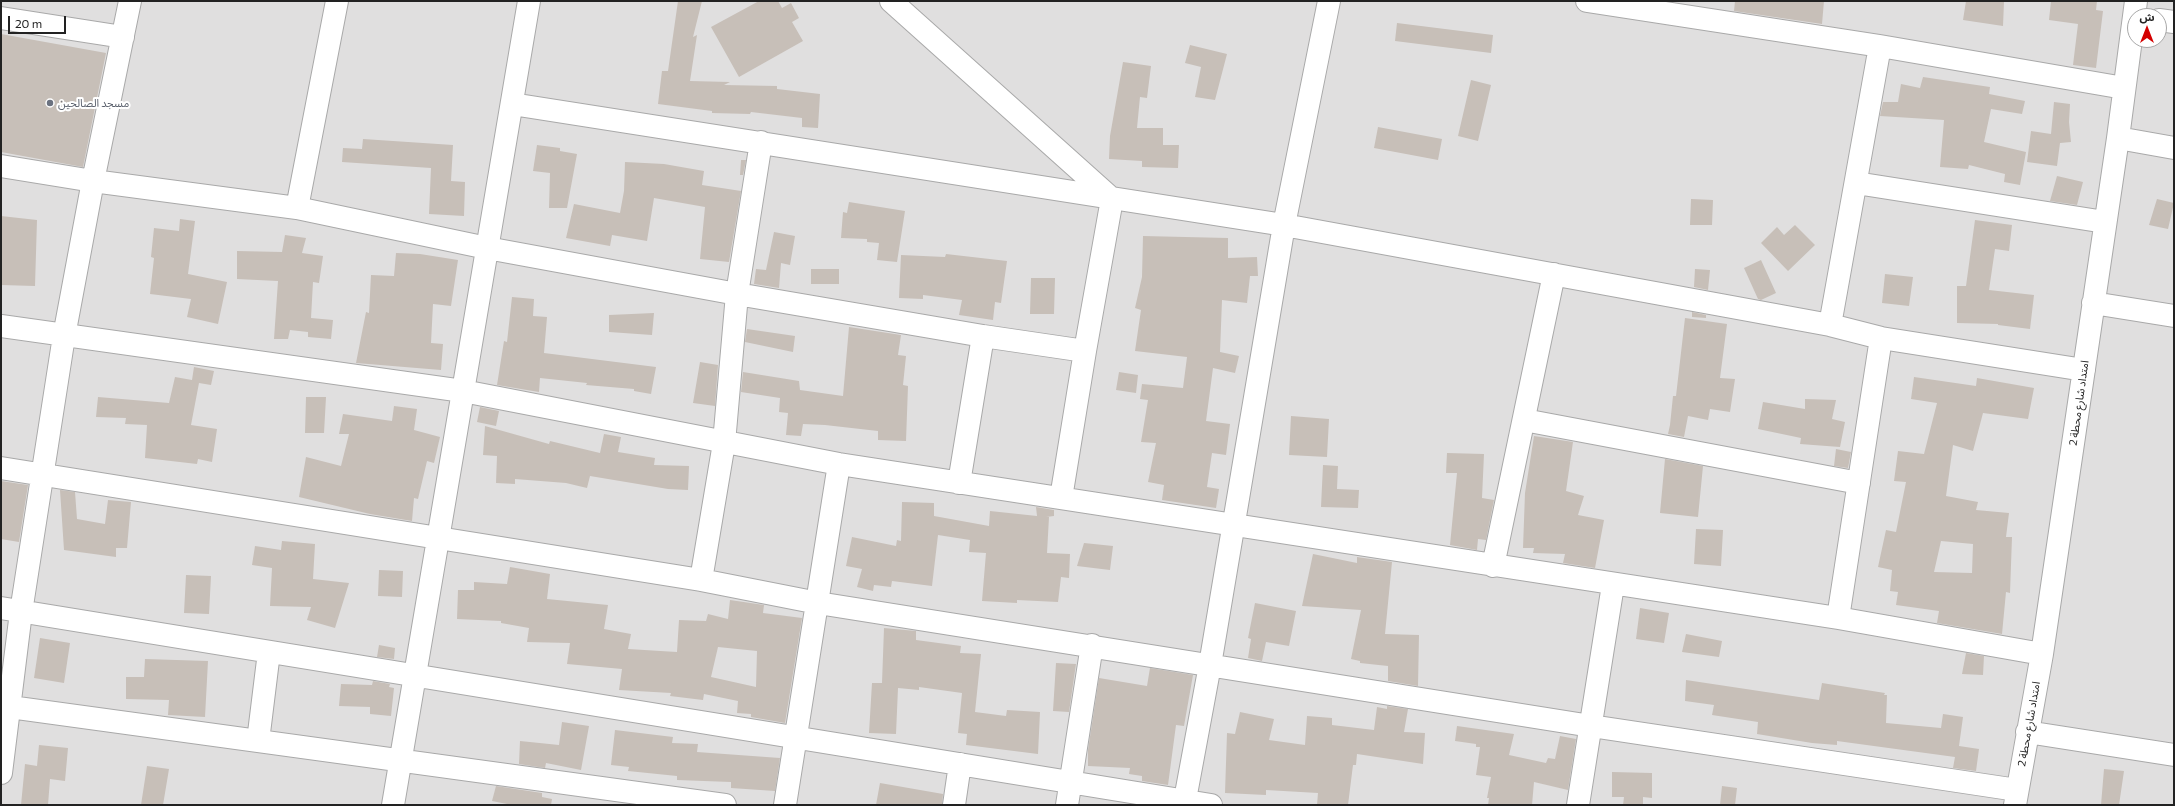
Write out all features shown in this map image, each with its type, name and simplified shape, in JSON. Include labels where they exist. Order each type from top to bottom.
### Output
[{"type":"street","points":[[2,765],[10,707],[11,610],[43,474],[64,336],[93,181],[130,1]]},
{"type":"street","points":[[297,208],[337,1]]},
{"type":"street","points":[[393,805],[529,1]]},
{"type":"street","points":[[891,1],[1112,199]]},
{"type":"street","points":[[1184,803],[1210,665],[1284,225],[1329,1]]},
{"type":"street","points":[[1586,1],[1711,10],[1880,46],[2124,88]]},
{"type":"street","points":[[1,18],[123,37]]},
{"type":"street","points":[[1830,325],[1880,46]]},
{"type":"street","name":"امتداد شارع محطة 2","points":[[2016,797],[2042,654],[2084,370],[2092,303],[2118,138],[2130,48]]},
{"type":"street","points":[[512,104],[1284,225],[1830,325],[1881,338],[2084,370]]},
{"type":"street","points":[[2118,138],[2174,148]]},
{"type":"street","points":[[701,580],[724,443],[737,294],[761,142]]},
{"type":"street","points":[[1,166],[93,181],[297,208],[487,248],[737,294],[984,336],[1084,351]]},
{"type":"street","points":[[1856,183],[2105,222]]},
{"type":"street","points":[[1061,498],[1084,351],[1112,199]]},
{"type":"street","points":[[1493,566],[1554,274]]},
{"type":"street","points":[[2092,303],[2174,316]]},
{"type":"street","points":[[1,326],[463,391],[724,443],[839,464],[1838,618],[2042,654]]},
{"type":"street","points":[[959,482],[984,336]]},
{"type":"street","points":[[1838,618],[1881,338]]},
{"type":"street","points":[[1524,420],[1859,483]]},
{"type":"street","points":[[785,805],[839,464]]},
{"type":"street","points":[[1,468],[438,537],[701,580],[818,602],[1591,726],[2016,797]]},
{"type":"street","points":[[1578,805],[1613,584]]},
{"type":"street","points":[[11,610],[1071,782],[1184,803],[1211,805]]},
{"type":"street","points":[[1067,805],[1092,645]]},
{"type":"street","points":[[258,741],[269,652]]},
{"type":"street","points":[[10,707],[401,761],[658,801],[725,805]]},
{"type":"street","points":[[2027,732],[2174,755]]},
{"type":"street","points":[[954,805],[960,764]]},
{"type":"shaded area","points":[[1,1],[2174,1],[2174,805],[1,805]]},
{"type":"building","points":[[678,1],[702,1],[693,37],[697,35],[690,81],[730,82],[724,85],[777,86],[777,89],[820,94],[818,128],[802,127],[802,118],[751,112],[750,114],[712,113],[712,111],[658,104],[662,71],[668,71]]},
{"type":"building","points":[[759,1],[778,1],[782,8],[791,3],[799,18],[792,22],[803,41],[739,77],[711,27]]},
{"type":"building","points":[[1735,1],[1824,1],[1822,24],[1734,11]]},
{"type":"building","points":[[1966,1],[2004,2],[2003,26],[1963,20]]},
{"type":"building","points":[[2051,1],[2097,1],[2096,10],[2103,11],[2096,68],[2073,65],[2078,24],[2049,20]]},
{"type":"building","points":[[1397,23],[1493,35],[1491,53],[1395,41]]},
{"type":"building","name":"مسجد الصالحين","points":[[1,34],[106,53],[83,167],[1,152]]},
{"type":"building","points":[[1190,45],[1227,54],[1215,100],[1195,97],[1201,67],[1185,63]]},
{"type":"building","points":[[1123,62],[1151,66],[1147,98],[1140,97],[1137,128],[1163,128],[1163,145],[1179,145],[1178,168],[1142,167],[1142,161],[1109,159],[1110,136]]},
{"type":"building","points":[[1923,77],[1990,87],[1989,94],[2025,101],[2022,114],[1991,109],[1984,142],[2026,152],[2020,185],[2004,182],[2005,174],[1969,165],[1968,169],[1940,167],[1944,120],[1880,116],[1883,102],[1898,102],[1901,84],[1920,88]]},
{"type":"building","points":[[1471,80],[1491,85],[1478,141],[1458,136]]},
{"type":"building","points":[[2054,102],[2070,104],[2069,122],[2071,142],[2060,143],[2057,166],[2027,162],[2031,131],[2051,134]]},
{"type":"building","points":[[1378,127],[1442,139],[1438,160],[1374,148]]},
{"type":"building","points":[[363,139],[453,145],[451,181],[465,182],[464,216],[429,214],[431,168],[342,162],[343,148],[362,149]]},
{"type":"building","points":[[537,145],[560,148],[560,151],[577,154],[567,208],[549,208],[550,173],[533,171]]},
{"type":"building","points":[[741,160],[746,160],[743,175],[740,175]]},
{"type":"building","points":[[625,162],[664,164],[704,171],[702,185],[741,191],[729,262],[700,259],[705,207],[654,198],[647,241],[612,235],[610,246],[566,238],[574,204],[620,213],[624,191]]},
{"type":"building","points":[[2057,176],[2083,182],[2077,205],[2050,201]]},
{"type":"building","points":[[1691,199],[1713,200],[1712,225],[1690,225]]},
{"type":"building","points":[[2157,199],[2174,203],[2168,229],[2149,225]]},
{"type":"building","points":[[849,202],[905,211],[897,262],[877,260],[879,243],[867,242],[867,239],[841,238],[843,212],[847,213]]},
{"type":"building","points":[[1,216],[37,220],[35,286],[1,285]]},
{"type":"building","points":[[180,219],[195,221],[188,274],[227,282],[218,324],[187,317],[191,299],[150,294],[154,258],[151,257],[154,228],[179,231]]},
{"type":"building","points":[[1975,220],[2012,225],[2009,251],[1995,249],[1989,290],[2034,295],[2030,329],[1998,324],[1957,323],[1957,286],[1966,286]]},
{"type":"building","points":[[1795,225],[1815,245],[1788,271],[1761,243],[1777,227],[1784,235]]},
{"type":"building","points":[[774,232],[795,236],[790,265],[781,263],[779,288],[754,284],[756,269],[766,270]]},
{"type":"building","points":[[285,235],[306,238],[302,253],[323,256],[319,283],[313,282],[311,318],[333,320],[331,339],[308,337],[308,332],[290,330],[288,339],[274,339],[278,281],[237,279],[237,251],[282,252]]},
{"type":"building","points":[[1143,236],[1228,238],[1228,258],[1257,257],[1258,276],[1250,276],[1247,303],[1222,300],[1220,352],[1239,356],[1235,373],[1213,368],[1206,421],[1230,424],[1226,455],[1212,453],[1207,487],[1219,489],[1216,508],[1162,500],[1164,485],[1148,482],[1156,443],[1141,442],[1148,400],[1140,399],[1142,384],[1183,388],[1187,357],[1135,351],[1141,310],[1135,308],[1142,277]]},
{"type":"building","points":[[396,253],[420,254],[458,260],[451,306],[433,304],[431,343],[443,344],[441,370],[356,363],[366,312],[369,313],[371,275],[394,276]]},
{"type":"building","points":[[946,254],[1007,261],[1001,303],[995,302],[993,320],[959,315],[962,300],[923,295],[923,299],[899,298],[901,255],[945,257]]},
{"type":"building","points":[[1761,260],[1776,293],[1761,300],[1758,299],[1744,268]]},
{"type":"building","points":[[811,269],[839,269],[839,284],[811,284]]},
{"type":"building","points":[[1695,269],[1710,270],[1708,290],[1694,287]]},
{"type":"building","points":[[1885,274],[1913,277],[1909,306],[1882,303]]},
{"type":"building","points":[[1031,278],[1055,278],[1054,314],[1030,314]]},
{"type":"building","points":[[512,297],[534,299],[533,316],[547,317],[544,353],[656,367],[651,394],[634,391],[634,389],[586,385],[587,383],[540,378],[539,392],[497,385],[504,341],[507,342]]},
{"type":"building","points":[[1692,312],[1706,315],[1706,318],[1692,317]]},
{"type":"building","points":[[654,313],[652,335],[609,332],[609,315]]},
{"type":"building","points":[[1685,318],[1727,324],[1720,378],[1735,379],[1730,412],[1710,409],[1708,420],[1688,416],[1684,437],[1668,434],[1673,396],[1676,396]]},
{"type":"building","points":[[849,327],[901,335],[898,355],[906,356],[903,385],[908,386],[906,441],[878,440],[878,431],[825,425],[803,424],[801,436],[786,435],[788,413],[779,412],[780,398],[741,392],[743,372],[799,381],[800,390],[843,396]]},
{"type":"building","points":[[747,329],[795,336],[793,352],[745,342]]},
{"type":"building","points":[[700,362],[718,365],[715,406],[693,403]]},
{"type":"building","points":[[194,367],[214,371],[211,385],[199,383],[191,425],[217,429],[212,462],[198,459],[197,464],[145,458],[147,425],[125,424],[126,418],[96,417],[98,397],[169,403],[175,377],[192,380]]},
{"type":"building","points":[[1119,372],[1138,375],[1136,393],[1116,390]]},
{"type":"building","points":[[1914,377],[1976,386],[1977,378],[2034,388],[2028,419],[1983,413],[1973,451],[1953,445],[1946,496],[1978,502],[1976,510],[2009,513],[2006,537],[2012,537],[2010,593],[2006,592],[2002,634],[1937,623],[1939,611],[1896,605],[1898,592],[1890,591],[1892,570],[1878,567],[1886,530],[1896,532],[1906,482],[1894,481],[1898,451],[1924,454],[1937,403],[1911,399]],"holes":[[[1941,541],[1973,544],[1972,573],[1934,572]]]},
{"type":"building","points":[[306,397],[326,397],[324,433],[305,433]]},
{"type":"building","points":[[1805,399],[1836,400],[1832,419],[1845,422],[1840,447],[1800,444],[1801,438],[1758,429],[1763,402],[1805,409]]},
{"type":"building","points":[[394,406],[417,409],[414,430],[440,437],[434,463],[427,461],[418,499],[414,498],[412,521],[370,514],[299,497],[306,457],[341,466],[349,434],[339,434],[343,414],[392,421]]},
{"type":"building","points":[[480,407],[499,411],[496,426],[477,422]]},
{"type":"building","points":[[1291,416],[1329,419],[1327,457],[1289,455]]},
{"type":"building","points":[[485,426],[549,444],[550,441],[600,453],[604,434],[621,437],[618,452],[655,458],[654,465],[689,466],[688,490],[668,489],[590,476],[587,488],[566,483],[515,479],[515,484],[496,483],[497,456],[483,455]]},
{"type":"building","points":[[1534,436],[1573,442],[1566,491],[1584,496],[1578,515],[1604,520],[1595,568],[1563,563],[1565,554],[1533,553],[1534,548],[1523,548],[1525,493]]},
{"type":"building","points":[[1836,449],[1851,452],[1848,468],[1834,466]]},
{"type":"building","points":[[1447,453],[1484,454],[1482,498],[1494,500],[1486,540],[1478,539],[1477,550],[1450,545],[1457,473],[1446,473]]},
{"type":"building","points":[[1665,459],[1703,466],[1698,517],[1660,513]]},
{"type":"building","points":[[1323,465],[1338,466],[1337,489],[1359,490],[1358,508],[1321,507]]},
{"type":"building","points":[[1,481],[28,485],[19,542],[1,539]]},
{"type":"building","points":[[60,490],[75,492],[77,519],[105,524],[108,500],[131,502],[127,548],[116,548],[116,557],[64,550]]},
{"type":"building","points":[[902,502],[934,503],[934,516],[989,526],[990,511],[1037,516],[1036,507],[1054,510],[1054,516],[1046,517],[1049,517],[1047,553],[1070,554],[1069,578],[1061,577],[1058,602],[1017,600],[1017,603],[982,601],[986,553],[969,552],[970,540],[938,535],[932,586],[892,581],[891,587],[874,585],[873,591],[857,587],[862,569],[846,566],[852,537],[896,546],[897,540],[901,541]]},
{"type":"building","points":[[1696,529],[1723,530],[1721,566],[1694,564]]},
{"type":"building","points":[[282,541],[315,544],[313,579],[349,583],[335,628],[307,620],[311,607],[270,606],[272,568],[252,565],[255,546],[281,550]]},
{"type":"building","points":[[1084,543],[1113,546],[1110,570],[1077,566]]},
{"type":"building","points":[[1313,554],[1357,563],[1357,557],[1392,562],[1385,634],[1419,635],[1418,686],[1388,681],[1388,666],[1360,663],[1360,661],[1351,659],[1361,610],[1302,606]]},
{"type":"building","points":[[510,567],[550,574],[547,599],[608,605],[604,629],[631,634],[628,649],[677,652],[679,620],[706,621],[708,614],[728,619],[730,600],[764,605],[763,613],[802,618],[785,723],[751,717],[751,714],[737,713],[738,701],[704,694],[703,700],[670,696],[671,693],[619,690],[622,669],[567,664],[570,643],[527,642],[529,628],[501,623],[501,621],[457,619],[458,590],[474,590],[474,582],[507,584]],"holes":[[[718,647],[757,651],[756,687],[711,677]]]},
{"type":"building","points":[[379,570],[403,571],[402,597],[378,596]]},
{"type":"building","points":[[186,575],[211,576],[209,614],[184,613]]},
{"type":"building","points":[[1255,603],[1296,611],[1289,646],[1266,642],[1262,661],[1248,658],[1251,639],[1248,638]]},
{"type":"building","points":[[1640,608],[1669,613],[1664,643],[1636,639]]},
{"type":"building","points":[[884,628],[916,631],[916,640],[961,646],[960,653],[981,654],[975,712],[1006,716],[1007,710],[1040,712],[1038,754],[966,745],[967,734],[958,733],[962,693],[919,687],[919,690],[898,688],[896,734],[869,733],[872,683],[882,683]]},
{"type":"building","points":[[1686,634],[1722,641],[1719,657],[1682,652]]},
{"type":"building","points":[[40,638],[70,643],[64,683],[34,678]]},
{"type":"building","points":[[379,645],[395,648],[394,659],[377,657]]},
{"type":"building","points":[[1966,653],[1984,656],[1983,675],[1962,674]]},
{"type":"building","points":[[145,659],[208,661],[205,717],[168,715],[169,700],[126,699],[126,677],[144,677]]},
{"type":"building","points":[[1056,663],[1076,664],[1069,712],[1053,711]]},
{"type":"building","points":[[1150,668],[1193,675],[1184,726],[1176,725],[1168,785],[1142,781],[1142,776],[1129,774],[1130,768],[1088,766],[1088,750],[1099,678],[1147,686]]},
{"type":"building","points":[[1686,680],[1819,700],[1822,683],[1885,693],[1884,695],[1887,695],[1886,723],[1941,728],[1943,714],[1963,717],[1959,746],[1979,749],[1976,771],[1953,768],[1955,757],[1837,741],[1837,745],[1812,743],[1757,734],[1758,722],[1712,715],[1714,705],[1685,701]]},
{"type":"building","points":[[373,681],[390,684],[389,687],[394,688],[391,716],[370,714],[370,707],[339,706],[341,684],[372,685]]},
{"type":"building","points":[[1387,706],[1408,709],[1404,732],[1425,733],[1423,764],[1357,754],[1356,765],[1353,765],[1348,805],[1317,805],[1318,793],[1266,790],[1266,795],[1225,793],[1227,733],[1235,734],[1240,712],[1274,719],[1269,740],[1305,745],[1307,716],[1332,718],[1332,725],[1374,730],[1377,707],[1387,709]]},
{"type":"building","points":[[562,722],[589,726],[581,770],[546,763],[545,768],[519,764],[520,741],[559,745]]},
{"type":"building","points":[[1457,726],[1514,734],[1509,755],[1546,763],[1548,758],[1555,759],[1560,736],[1576,739],[1568,790],[1534,782],[1532,805],[1488,805],[1489,798],[1487,798],[1491,777],[1476,775],[1480,747],[1476,747],[1476,744],[1455,741]]},
{"type":"building","points":[[615,730],[673,737],[672,743],[698,744],[697,752],[780,758],[775,791],[731,788],[731,782],[677,780],[677,776],[628,771],[629,767],[611,765]]},
{"type":"building","points":[[39,745],[68,748],[65,781],[50,779],[48,805],[21,805],[25,764],[37,766]]},
{"type":"building","points":[[147,766],[169,769],[163,805],[141,805]]},
{"type":"building","points":[[2104,769],[2124,771],[2119,805],[2101,805]]},
{"type":"building","points":[[1612,772],[1652,773],[1652,798],[1643,797],[1643,805],[1623,805],[1624,797],[1612,797]]},
{"type":"building","points":[[880,783],[943,794],[942,805],[876,805]]},
{"type":"building","points":[[496,786],[542,793],[542,797],[552,799],[551,805],[512,805],[492,801]]},
{"type":"building","points":[[1722,786],[1737,788],[1735,805],[1720,805]]},
{"type":"place","name":"مسجد الصالحين","points":[[50,103]]}]
